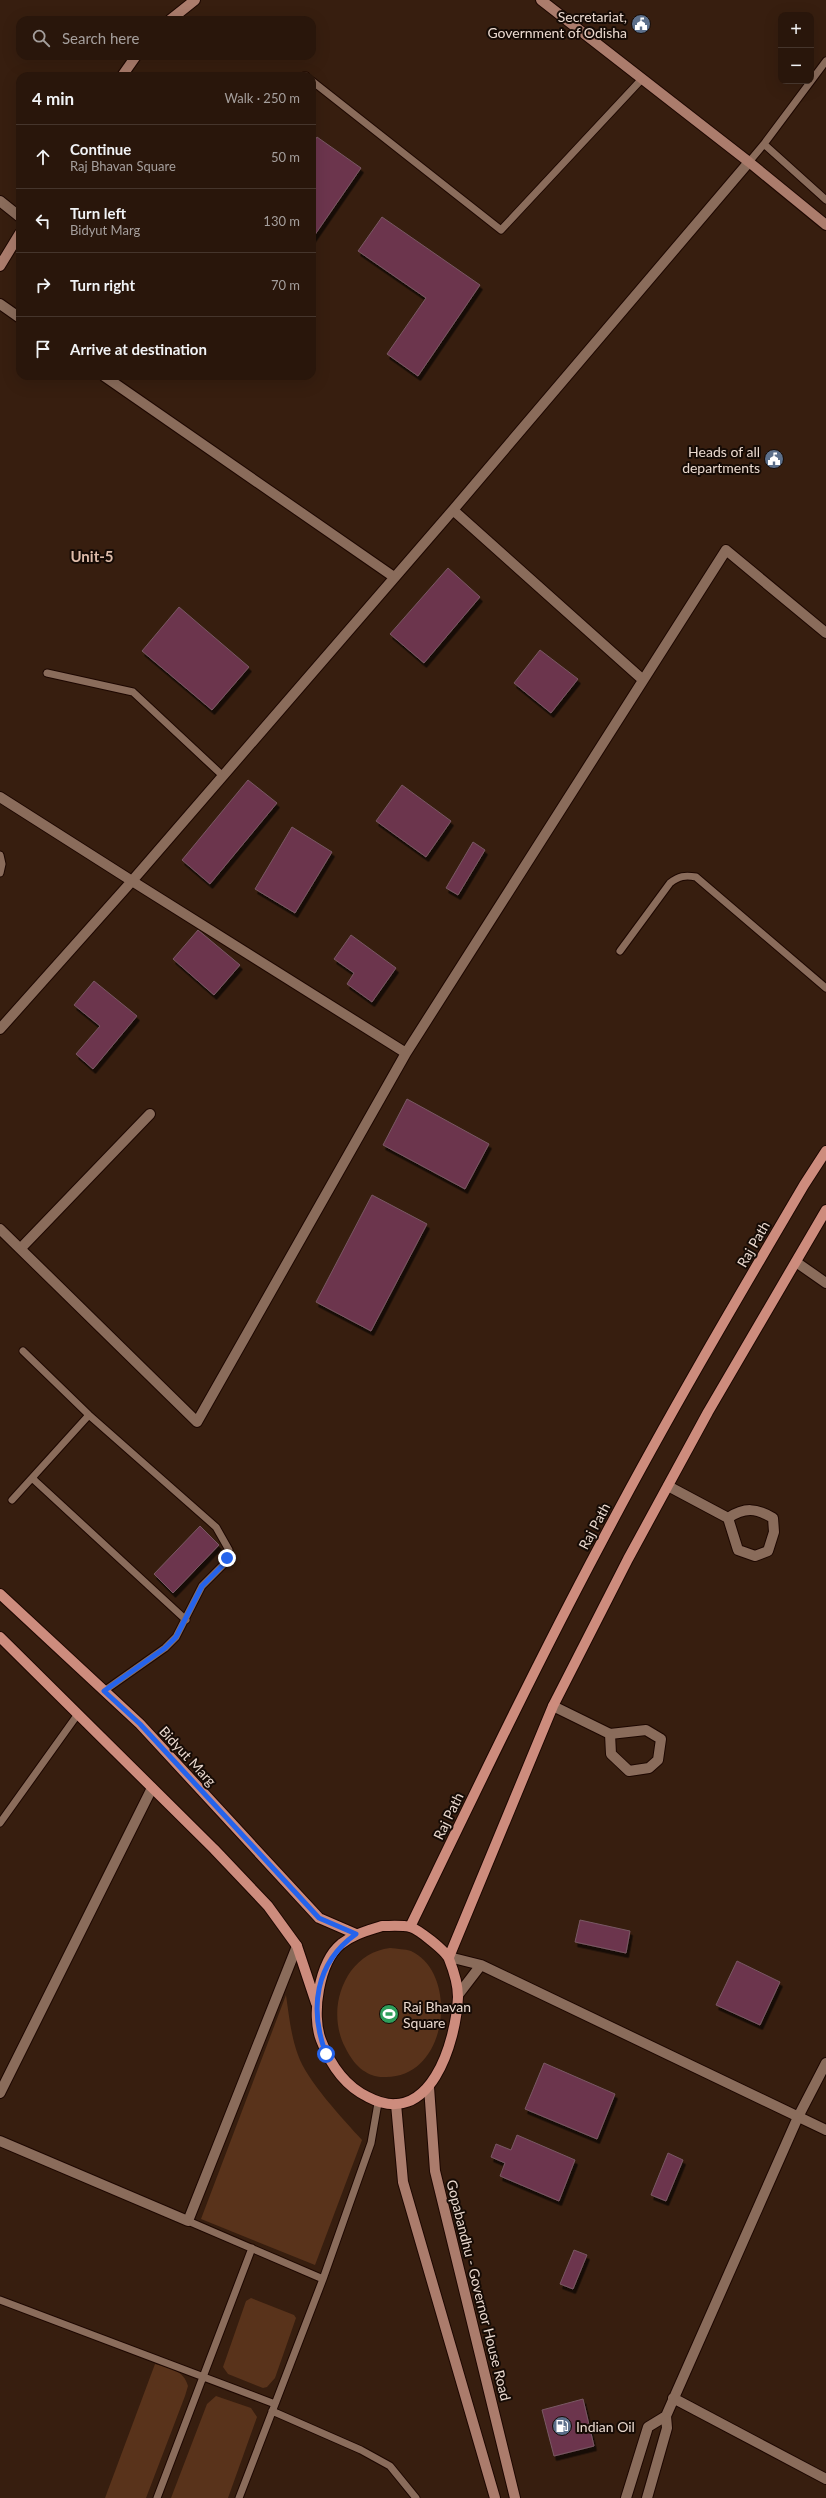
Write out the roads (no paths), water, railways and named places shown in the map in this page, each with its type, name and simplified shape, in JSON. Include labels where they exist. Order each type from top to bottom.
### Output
[{"type":"main road","name":"Raj Path","points":[[410,1927],[524,1692],[600,1544],[680,1396],[804,1185],[826,1151]]},
{"type":"main road","points":[[449,1957],[552,1706],[668,1486],[826,1210]]},
{"type":"main road","name":"Bidyut Marg","points":[[0,1594],[140,1724],[311,1910],[332,1925],[356,1934]]},
{"type":"main road","points":[[0,1637],[268,1906],[297,1946],[317,2005]]},
{"type":"main road","points":[[382,1926],[410,1927],[429,1938],[449,1957],[458,1995],[455,2023],[442,2067],[429,2087],[419,2096],[396,2104],[378,2103],[356,2091],[326,2054],[319,2035],[317,2005],[322,1975],[340,1946],[356,1934],[382,1926]]},
{"type":"street","points":[[175,16],[194,0]]},
{"type":"street","points":[[541,0],[641,80],[749,162],[826,225]]},
{"type":"street","points":[[125,72],[133,60]]},
{"type":"street","points":[[0,1029],[132,881],[453,510],[749,162]]},
{"type":"street","points":[[0,201],[16,214]]},
{"type":"street","points":[[0,266],[16,240]]},
{"type":"street","points":[[0,304],[16,315]]},
{"type":"street","points":[[110,380],[394,577]]},
{"type":"street","points":[[453,510],[642,679]]},
{"type":"street","points":[[0,1230],[198,1422],[406,1053],[642,679],[726,550],[826,633]]},
{"type":"street","points":[[0,797],[406,1053]]},
{"type":"street","points":[[20,1248],[150,1114]]},
{"type":"street","points":[[796,1262],[826,1283]]},
{"type":"street","points":[[668,1486],[728,1518],[738,1550],[755,1556],[768,1551],[774,1532],[773,1518],[753,1510],[740,1510],[728,1518]]},
{"type":"street","points":[[552,1706],[610,1734],[646,1730],[661,1739],[658,1760],[649,1768],[629,1771],[611,1754],[610,1734]]},
{"type":"street","points":[[0,2093],[152,1788]]},
{"type":"street","points":[[0,2141],[188,2221],[297,1946]]},
{"type":"street","points":[[449,1957],[481,1965],[826,2130]]},
{"type":"street","points":[[458,1995],[481,1965]]},
{"type":"street","points":[[647,2498],[667,2428],[666,2416],[673,2398],[798,2117],[826,2063]]},
{"type":"street","name":"Gopabandhu - Governor House Road","points":[[429,2087],[435,2171],[515,2498]]},
{"type":"street","points":[[396,2104],[403,2182],[495,2498]]},
{"type":"street","points":[[673,2398],[826,2479]]},
{"type":"street","points":[[626,2498],[648,2427],[666,2416]]},
{"type":"lane","points":[[749,162],[826,61]]},
{"type":"lane","points":[[316,84],[501,230],[641,80]]},
{"type":"lane","points":[[764,144],[826,200]]},
{"type":"lane","points":[[47,673],[133,692],[223,776]]},
{"type":"lane","points":[[0,855],[2,864],[0,873]]},
{"type":"lane","points":[[620,951],[670,883],[677,877],[686,875],[696,877],[826,988]]},
{"type":"lane","points":[[23,1351],[89,1415],[216,1527],[225,1540],[229,1550],[224,1564],[202,1586],[176,1637],[165,1648],[104,1691]]},
{"type":"lane","points":[[12,1500],[89,1415]]},
{"type":"lane","points":[[32,1478],[186,1620]]},
{"type":"lane","points":[[0,1824],[78,1714]]},
{"type":"lane","points":[[238,2498],[323,2279],[371,2143],[378,2103]]},
{"type":"lane","points":[[188,2221],[323,2279]]},
{"type":"lane","points":[[157,2498],[252,2248]]},
{"type":"lane","points":[[0,2300],[275,2404]]},
{"type":"lane","points":[[272,2411],[361,2450],[390,2466],[416,2498]]},
{"type":"place","name":"Secretariat, Government of Odisha","points":[[641,24]]},
{"type":"place","name":"Heads of all departments","points":[[774,459]]},
{"type":"place","name":"Raj Bhavan Square","points":[[389,2014]]},
{"type":"place","name":"Indian Oil","points":[[562,2426]]},
{"type":"district","name":"Unit-5","points":[[92,556]]}]
